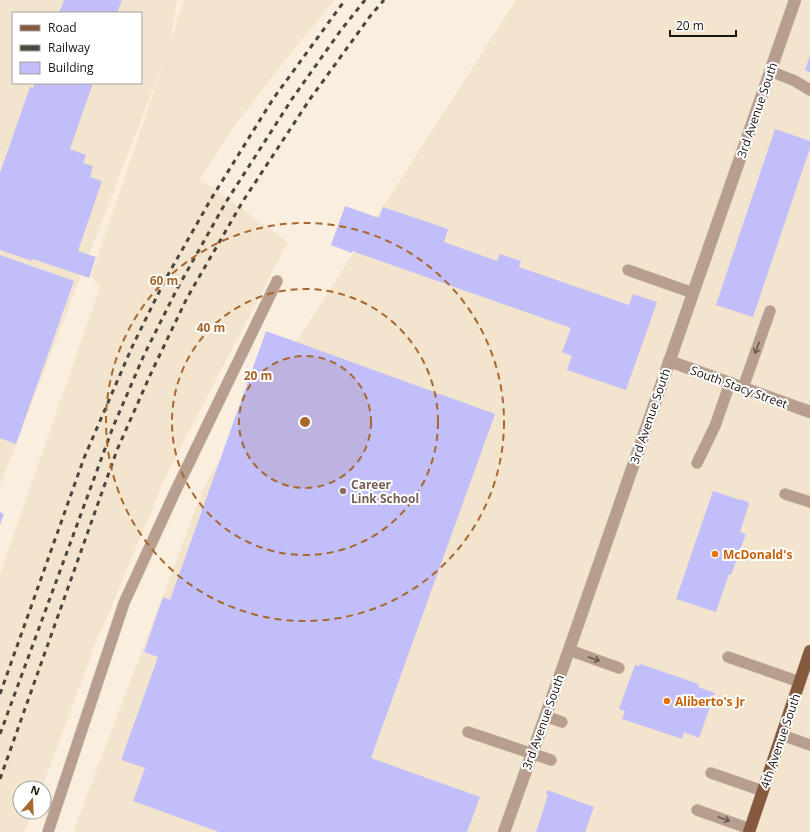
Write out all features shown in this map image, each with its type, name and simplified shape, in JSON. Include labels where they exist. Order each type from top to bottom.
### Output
[{"type":"main road","name":"4th Avenue South","points":[[750,830],[810,651]]},
{"type":"street","name":"3rd Avenue South","points":[[504,832],[569,650],[795,0]]},
{"type":"street","name":"South Stacy Street","points":[[669,361],[810,412]]},
{"type":"lane","points":[[770,71],[795,80],[810,90]]},
{"type":"lane","points":[[628,270],[693,293]]},
{"type":"lane","points":[[48,832],[124,603],[174,494],[277,281]]},
{"type":"lane","points":[[743,388],[770,311]]},
{"type":"lane","points":[[697,463],[715,426],[730,383]]},
{"type":"lane","points":[[785,494],[810,502]]},
{"type":"lane","points":[[569,650],[619,668]]},
{"type":"lane","points":[[728,657],[800,682]]},
{"type":"lane","points":[[545,716],[562,722]]},
{"type":"lane","points":[[468,732],[551,760]]},
{"type":"lane","points":[[782,735],[810,745]]},
{"type":"lane","points":[[711,773],[763,791]]},
{"type":"lane","points":[[697,810],[750,830]]},
{"type":"shaded area","points":[[0,0],[177,0],[170,43],[184,0],[335,0],[290,54],[233,128],[200,179],[288,242],[167,474],[95,645],[45,780],[12,780],[12,820],[30,820],[25,832],[0,832],[0,574],[100,287],[91,276],[164,61],[0,485]]},
{"type":"shaded area","points":[[516,0],[810,0],[810,832],[73,832],[206,482]]},
{"type":"building","points":[[64,0],[122,0],[117,12],[59,12]]},
{"type":"building","points":[[810,55],[810,72],[805,70]]},
{"type":"building","points":[[35,84],[93,84],[70,149],[86,155],[83,163],[93,166],[90,177],[102,181],[78,251],[96,257],[89,278],[33,259],[32,261],[0,250],[0,173],[30,87],[33,88]]},
{"type":"building","points":[[775,129],[810,141],[810,148],[753,317],[716,305]]},
{"type":"building","points":[[345,206],[379,218],[383,207],[448,229],[444,242],[497,261],[500,254],[521,261],[519,267],[629,305],[633,294],[657,302],[626,390],[567,370],[572,356],[562,352],[571,328],[331,245]]},
{"type":"building","points":[[0,255],[74,281],[16,444],[0,438]]},
{"type":"building","points":[[266,331],[495,414],[371,758],[480,797],[467,832],[219,832],[133,801],[145,768],[121,760],[158,657],[144,652],[163,597],[170,600]]},
{"type":"building","name":"McDonald's","points":[[713,491],[740,499],[748,502],[749,504],[740,532],[746,534],[731,575],[729,574],[716,612],[676,599]]},
{"type":"building","points":[[0,512],[4,514],[0,525]]},
{"type":"building","name":"Aliberto's Jr","points":[[640,664],[699,684],[698,687],[715,693],[699,738],[684,732],[682,739],[622,719],[625,711],[619,709],[635,665],[639,666]]},
{"type":"building","points":[[547,790],[594,807],[585,832],[536,832],[548,795],[546,795]]},
{"type":"railway","points":[[0,694],[84,458],[132,347],[165,280],[211,199],[273,99],[345,0]]},
{"type":"railway","points":[[0,734],[113,427],[144,355],[177,289],[226,202],[292,99],[341,30],[365,0]]},
{"type":"railway","points":[[0,779],[117,450],[152,371],[187,298],[243,201],[310,99],[371,15],[384,0]]},
{"type":"place","name":"Career Link School","points":[[343,491]]},
{"type":"place","name":"McDonald's","points":[[715,554]]},
{"type":"place","name":"Aliberto's Jr","points":[[667,701]]}]
